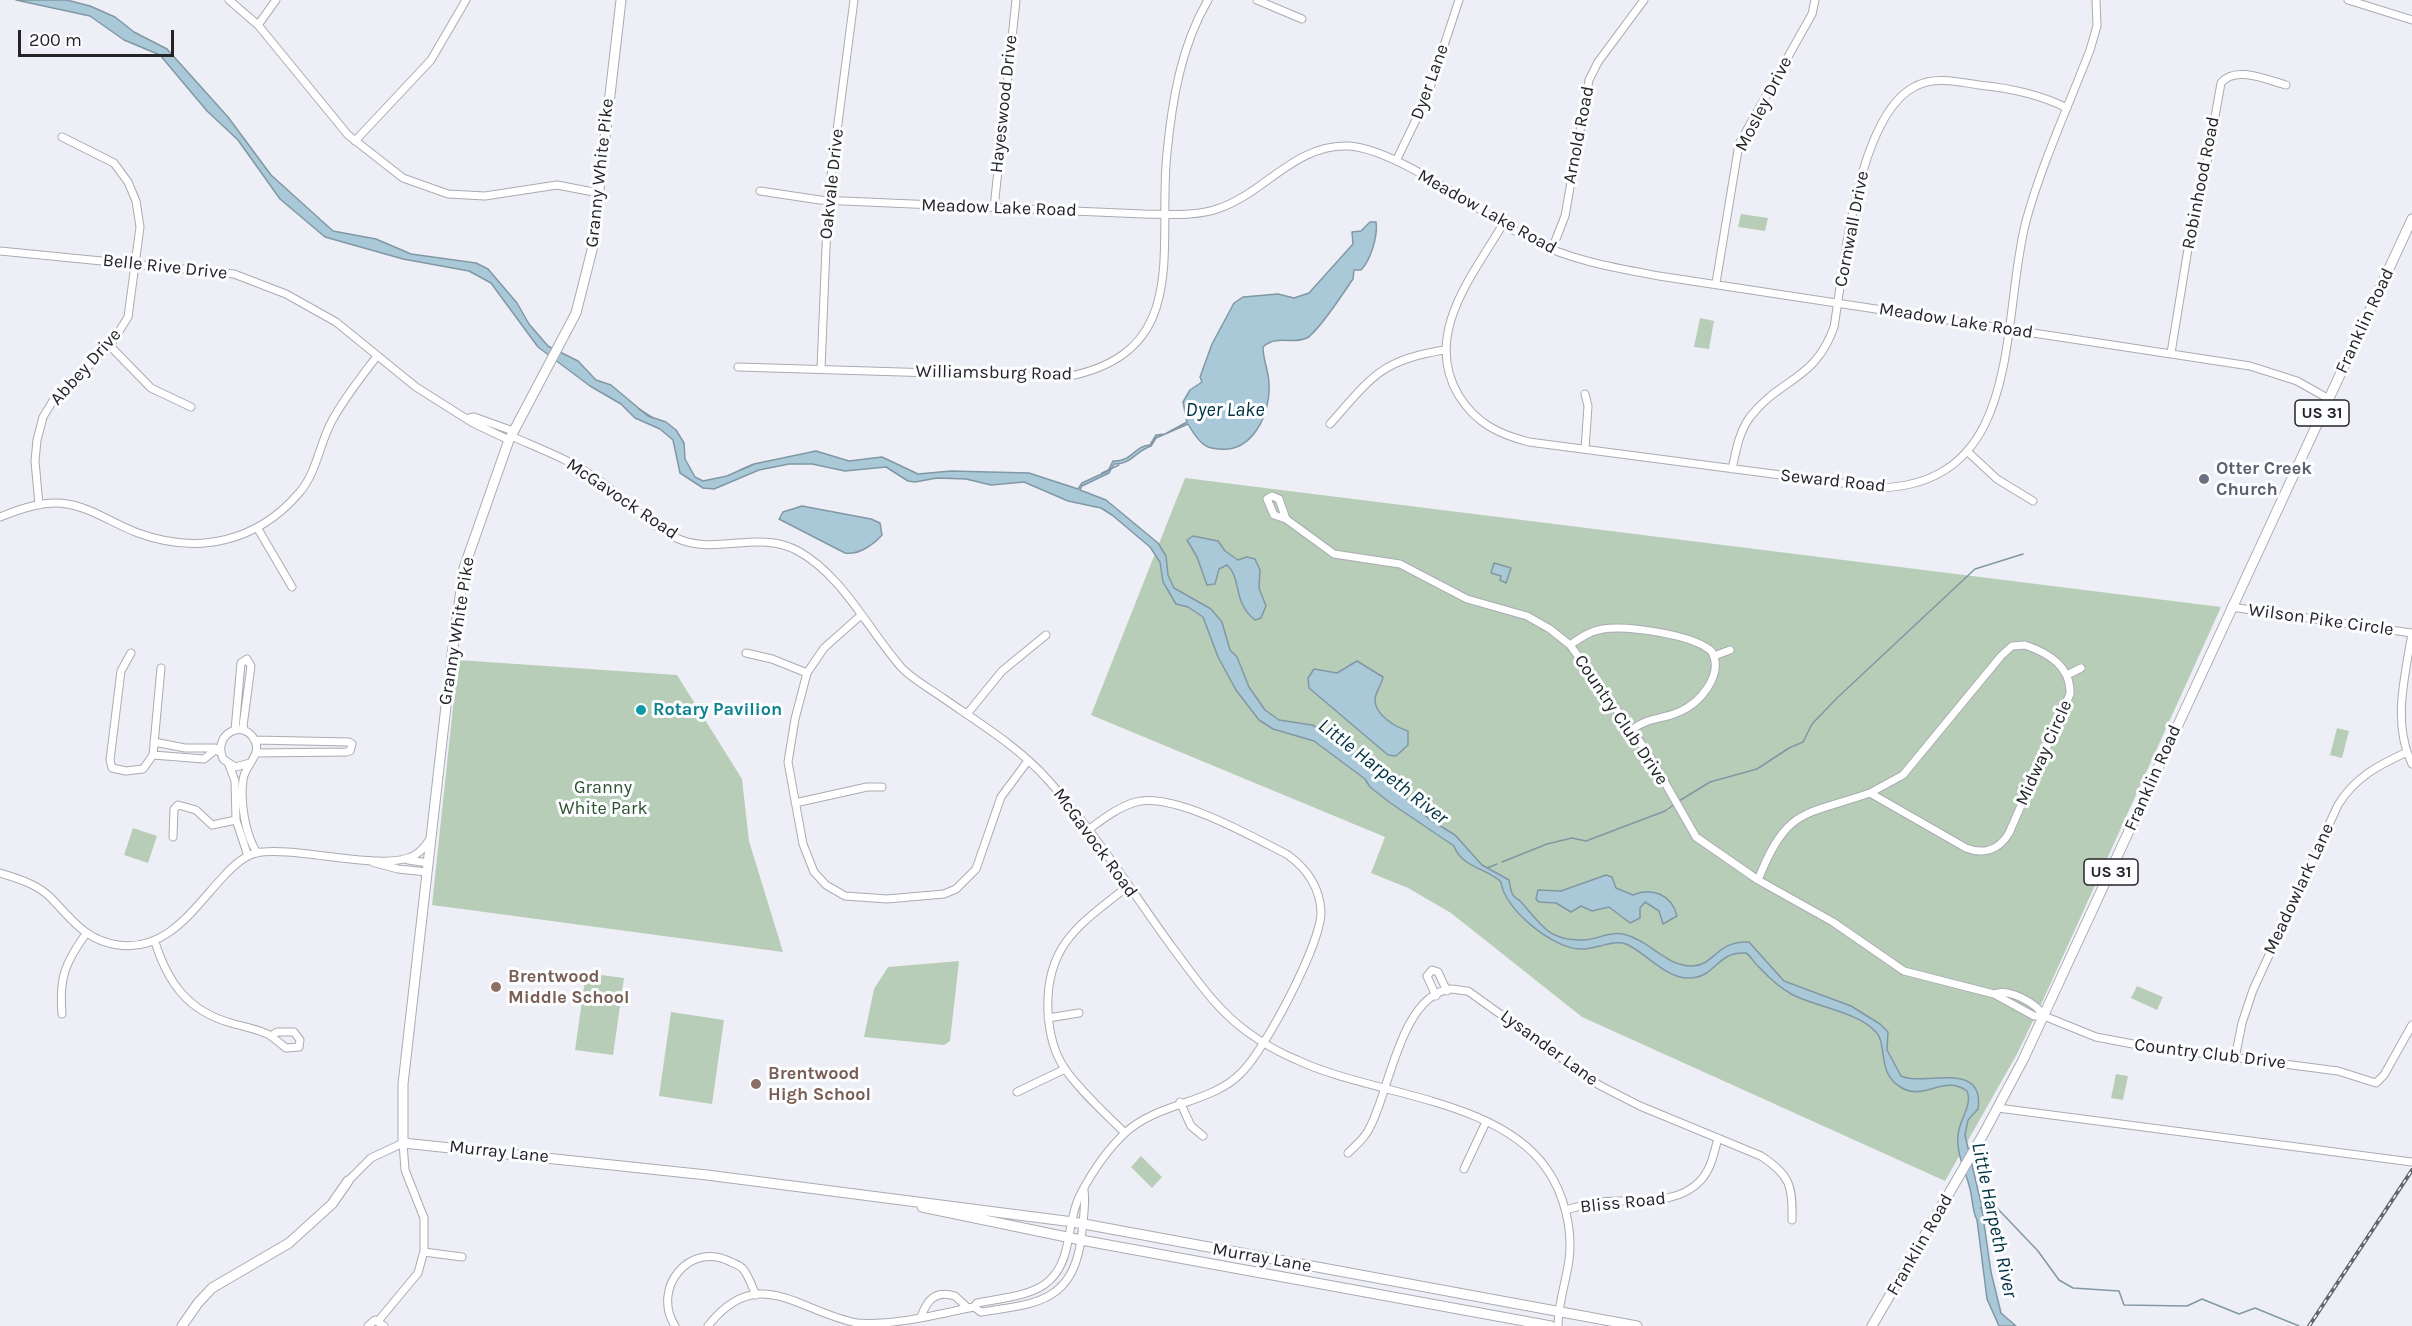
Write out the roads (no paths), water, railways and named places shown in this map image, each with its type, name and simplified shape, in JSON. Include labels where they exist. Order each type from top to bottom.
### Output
[{"type":"main road","name":"Granny White Pike","points":[[403,1143],[402,1093],[464,568],[511,435],[576,313],[589,269],[621,0]]},
{"type":"main road","name":"Franklin Road","points":[[1872,1326],[1998,1108],[2044,1016],[2412,219]]},
{"type":"main road","name":"Murray Lane","points":[[403,1143],[595,1162],[1078,1223],[1637,1326]]},
{"type":"main road","points":[[182,1326],[212,1288],[289,1243],[332,1204],[348,1181]]},
{"type":"main road","name":"Murray Lane","points":[[885,1198],[1081,1240],[1551,1326]]},
{"type":"street","points":[[229,0],[258,25],[355,141],[403,178],[448,194],[484,196],[557,185],[598,193]]},
{"type":"street","points":[[258,25],[276,0]]},
{"type":"street","points":[[355,141],[431,60],[466,0]]},
{"type":"street","name":"Oakvale Drive","points":[[821,369],[828,200],[854,0]]},
{"type":"street","name":"Hayeswood Drive","points":[[994,208],[1016,0]]},
{"type":"street","name":"Williamsburg Road","points":[[738,367],[1065,377],[1088,373],[1116,362],[1148,329],[1159,304],[1163,281],[1166,154],[1173,108],[1183,59],[1196,21],[1208,0]]},
{"type":"street","points":[[1257,0],[1302,19]]},
{"type":"street","name":"Dyer Lane","points":[[1396,161],[1427,98],[1459,0]]},
{"type":"street","name":"Arnold Road","points":[[1552,249],[1565,216],[1589,80],[1598,62],[1644,0]]},
{"type":"street","name":"Mosley Drive","points":[[1716,283],[1739,144],[1812,14],[1815,0]]},
{"type":"street","name":"Seward Road","points":[[1503,224],[1456,306],[1448,327],[1444,350],[1452,383],[1476,419],[1497,432],[1519,440],[1880,488],[1898,487],[1928,479],[1968,452],[1984,431],[1993,409],[2003,372],[2026,224],[2097,26],[2096,0]]},
{"type":"street","points":[[2348,0],[2412,20]]},
{"type":"street","name":"Robinhood Road","points":[[2171,353],[2188,249],[2200,202],[2221,83],[2226,76],[2237,73],[2286,85]]},
{"type":"street","name":"Cornwall Drive","points":[[1732,469],[1738,441],[1750,417],[1766,399],[1811,368],[1822,353],[1834,327],[1858,184],[1887,116],[1903,94],[1922,83],[1945,81],[2012,89],[2067,108]]},
{"type":"street","name":"Abbey Drive","points":[[39,505],[35,461],[43,417],[57,395],[110,345],[128,317],[140,227],[136,201],[128,182],[114,163],[62,137]]},
{"type":"street","name":"Meadow Lake Road","points":[[760,191],[828,200],[1165,214],[1218,209],[1254,190],[1302,156],[1325,148],[1343,146],[1368,149],[1396,161],[1503,224],[1552,249],[1617,268],[2008,330],[2171,353],[2269,371],[2297,381],[2329,399]]},
{"type":"street","name":"Belle Rive Drive","points":[[0,251],[136,263],[241,276],[286,294],[336,322],[416,387],[469,418],[473,423],[511,435]]},
{"type":"street","points":[[110,345],[152,388],[191,407]]},
{"type":"street","points":[[1330,424],[1386,366],[1413,354],[1444,350]]},
{"type":"street","points":[[0,517],[39,505],[64,503],[87,509],[140,534],[188,544],[221,541],[258,529],[282,511],[300,492],[317,464],[332,421],[377,356]]},
{"type":"street","points":[[1585,394],[1588,406],[1585,449]]},
{"type":"street","name":"McGavock Road","points":[[511,435],[594,476],[665,532],[685,541],[705,544],[771,542],[795,549],[819,565],[838,583],[860,616],[904,671],[1015,749],[1046,777],[1088,830],[1127,887],[1214,1002],[1248,1032],[1299,1061],[1486,1122],[1518,1139],[1544,1166],[1557,1187],[1565,1210],[1570,1257],[1558,1312],[1558,1326]]},
{"type":"street","points":[[1968,452],[1997,480],[2033,501]]},
{"type":"street","name":"Country Club Drive","points":[[1286,519],[1334,554],[1400,564],[1467,599],[1534,619],[1570,645],[1658,770],[1696,837],[1758,880],[1833,922],[1904,971],[1994,994],[2005,993],[2038,1007],[2044,1016],[2086,1034],[2119,1042],[2338,1071],[2378,1083],[2412,1025]]},
{"type":"street","points":[[258,529],[292,586]]},
{"type":"street","name":"Wilson Pike Circle","points":[[2231,607],[2412,633]]},
{"type":"street","points":[[860,616],[824,648],[807,673],[795,719],[788,762],[803,844],[814,872],[834,891],[845,896],[887,898],[944,894],[956,889],[976,868],[1001,797],[1027,762]]},
{"type":"street","points":[[1570,645],[1588,633],[1614,628],[1691,639],[1705,645],[1714,656],[1716,664],[1713,678],[1692,704],[1673,714],[1648,718],[1631,730]]},
{"type":"street","points":[[2412,633],[2401,711],[2407,752],[2412,764]]},
{"type":"street","points":[[967,714],[1002,671],[1046,636]]},
{"type":"street","name":"Midway Circle","points":[[1758,880],[1773,844],[1794,820],[1813,810],[1870,793],[1903,775],[2009,648],[2021,645],[2029,647],[2057,662],[2067,675],[2070,690],[2066,707],[2009,833],[1996,848],[1983,852],[1966,848],[1870,793]]},
{"type":"street","points":[[1714,656],[1730,650]]},
{"type":"street","points":[[131,653],[121,671],[110,760],[112,768],[126,771],[143,770],[153,755],[161,668]]},
{"type":"street","points":[[746,653],[772,659],[807,673]]},
{"type":"street","points":[[235,730],[241,663],[247,659],[251,666],[243,726],[255,740],[349,742],[352,744],[350,751],[346,752],[256,753]]},
{"type":"street","points":[[2067,675],[2081,668]]},
{"type":"street","points":[[245,731],[235,730],[225,735],[220,749],[235,781],[236,820],[248,856]]},
{"type":"street","points":[[255,740],[256,753],[243,779],[243,802],[250,839],[257,853]]},
{"type":"street","points":[[154,742],[208,750],[220,749]]},
{"type":"street","points":[[153,755],[204,759],[215,750],[220,749]]},
{"type":"street","name":"Meadowlark Lane","points":[[2235,1058],[2242,1023],[2253,990],[2338,805],[2346,793],[2367,772],[2407,752]]},
{"type":"street","points":[[229,765],[239,767],[250,763]]},
{"type":"street","points":[[795,803],[867,787],[882,788]]},
{"type":"street","points":[[921,1317],[926,1304],[938,1295],[955,1296],[971,1308],[981,1312],[1028,1305],[1048,1299],[1064,1287],[1077,1261],[1081,1240],[1078,1223],[1084,1190],[1091,1175],[1125,1133],[1145,1118],[1180,1102],[1214,1091],[1241,1074],[1296,984],[1318,930],[1321,913],[1319,899],[1313,881],[1302,866],[1269,845],[1177,804],[1157,800],[1124,806],[1088,830]]},
{"type":"street","points":[[173,837],[174,809],[178,805],[196,810],[212,825],[236,820]]},
{"type":"street","points":[[0,873],[33,885],[48,895],[85,934],[119,945],[155,942],[195,909],[234,866],[248,856],[278,852],[370,861],[400,859],[413,857],[424,848],[431,837]]},
{"type":"street","points":[[400,859],[428,868]]},
{"type":"street","points":[[370,861],[398,869],[428,868]]},
{"type":"street","points":[[1125,1133],[1065,1069],[1050,1032],[1047,992],[1058,952],[1079,925],[1127,887]]},
{"type":"street","points":[[62,1014],[62,978],[68,959],[85,934]]},
{"type":"street","points":[[155,942],[163,966],[177,990],[195,1008],[215,1019],[271,1036]]},
{"type":"street","points":[[1348,1153],[1364,1138],[1371,1125],[1406,1030],[1419,1010],[1436,996],[1447,991],[1438,972],[1432,970],[1427,976],[1436,996]]},
{"type":"street","name":"Lysander Lane","points":[[1447,991],[1468,991],[1480,998],[1565,1063],[1599,1085],[1640,1106],[1761,1156],[1780,1168],[1789,1180],[1792,1220]]},
{"type":"street","points":[[1048,1018],[1079,1013]]},
{"type":"street","points":[[1017,1092],[1065,1069]]},
{"type":"street","points":[[1180,1102],[1191,1126],[1203,1136]]},
{"type":"street","points":[[1998,1108],[2412,1162]]},
{"type":"street","points":[[1464,1169],[1486,1122]]},
{"type":"street","name":"Bliss Road","points":[[1565,1210],[1601,1202],[1671,1198],[1684,1195],[1702,1180],[1711,1164],[1718,1138]]},
{"type":"street","points":[[348,1181],[371,1158],[403,1143],[406,1174],[424,1218],[424,1252],[418,1273],[381,1323],[372,1321],[368,1326]]},
{"type":"street","points":[[708,1326],[721,1310],[730,1304],[756,1294],[784,1297],[856,1322],[889,1324],[971,1308],[977,1303],[1028,1293],[1050,1281],[1064,1257],[1069,1237],[1078,1223]]},
{"type":"street","points":[[424,1252],[462,1257]]},
{"type":"street","points":[[675,1326],[667,1306],[668,1291],[672,1279],[688,1262],[709,1256],[721,1257],[743,1269],[756,1294]]},
{"type":"water","name":"Dyer Lake","points":[[16,0],[67,0],[90,6],[115,17],[134,32],[167,49],[228,117],[271,175],[333,231],[376,239],[411,254],[476,263],[488,269],[517,303],[529,324],[548,346],[578,361],[596,380],[611,385],[648,416],[666,422],[676,430],[684,443],[685,459],[695,477],[703,481],[727,476],[754,464],[816,451],[849,461],[882,457],[918,474],[951,471],[1029,473],[1078,489],[1082,483],[1108,471],[1113,461],[1129,457],[1140,448],[1150,445],[1156,435],[1165,434],[1187,422],[1183,402],[1190,390],[1202,382],[1200,377],[1212,344],[1234,303],[1243,297],[1278,294],[1294,298],[1309,293],[1353,244],[1352,232],[1361,231],[1370,222],[1376,222],[1375,240],[1365,266],[1361,270],[1354,270],[1353,279],[1318,328],[1307,338],[1296,341],[1274,341],[1263,347],[1269,379],[1269,396],[1263,419],[1250,438],[1231,449],[1210,448],[1198,439],[1188,424],[1156,438],[1151,446],[1125,462],[1114,464],[1109,473],[1082,486],[1080,490],[1106,500],[1158,543],[1166,556],[1168,575],[1174,588],[1211,609],[1222,622],[1230,650],[1237,657],[1249,687],[1265,710],[1279,720],[1312,725],[1330,734],[1364,765],[1376,770],[1429,819],[1455,835],[1482,865],[1509,880],[1513,896],[1547,930],[1571,940],[1588,940],[1623,934],[1633,937],[1674,962],[1692,966],[1706,962],[1730,945],[1749,942],[1784,981],[1851,1006],[1880,1024],[1888,1032],[1887,1050],[1901,1076],[1911,1079],[1963,1079],[1972,1084],[1978,1094],[1978,1109],[1968,1120],[1965,1135],[1981,1203],[1991,1272],[2001,1313],[2016,1326],[1999,1326],[1987,1299],[1977,1220],[1958,1142],[1959,1129],[1968,1102],[1967,1091],[1951,1085],[1918,1092],[1902,1088],[1889,1075],[1879,1038],[1868,1025],[1859,1019],[1788,992],[1770,978],[1746,953],[1729,956],[1706,973],[1691,978],[1673,975],[1626,944],[1616,943],[1581,949],[1570,947],[1544,935],[1520,915],[1511,904],[1504,893],[1501,882],[1463,859],[1454,846],[1389,802],[1370,787],[1365,779],[1314,741],[1273,729],[1259,720],[1236,690],[1218,657],[1203,617],[1188,607],[1176,604],[1163,582],[1160,562],[1150,547],[1112,515],[1101,508],[1068,501],[1024,482],[991,485],[966,479],[937,478],[915,482],[908,481],[886,467],[845,471],[812,464],[789,464],[759,470],[714,489],[703,488],[680,473],[673,440],[660,429],[635,418],[621,404],[590,386],[538,347],[491,283],[469,271],[403,259],[325,237],[280,199],[238,140],[207,111],[160,55],[124,40],[90,16]]},
{"type":"water","points":[[802,506],[871,519],[880,523],[882,535],[865,548],[845,553],[779,519],[783,512]]},
{"type":"water","points":[[1193,536],[1218,541],[1225,551],[1238,560],[1247,557],[1255,559],[1260,570],[1259,588],[1266,606],[1261,618],[1255,620],[1243,606],[1232,570],[1227,565],[1219,569],[1215,584],[1207,585],[1197,557],[1187,540]]},
{"type":"water","points":[[1494,563],[1511,568],[1506,583],[1500,580],[1501,576],[1491,573]]},
{"type":"water","points":[[1357,661],[1383,677],[1375,699],[1378,710],[1392,723],[1408,731],[1408,745],[1396,756],[1388,755],[1309,688],[1308,678],[1314,669],[1337,673]]},
{"type":"water","points":[[1606,875],[1612,877],[1616,888],[1633,895],[1647,892],[1660,894],[1671,902],[1677,916],[1663,924],[1659,911],[1645,902],[1640,908],[1640,918],[1630,923],[1609,907],[1592,911],[1581,906],[1571,912],[1556,903],[1539,902],[1536,899],[1538,890],[1561,891]]},
{"type":"waterway","name":"Little Harpeth River","points":[[639,409],[653,418]]},
{"type":"waterway","name":"Little Harpeth River","points":[[740,470],[752,465]]},
{"type":"waterway","points":[[1102,473],[1119,465]]},
{"type":"waterway","points":[[1679,801],[1710,782],[1757,769],[1789,748],[1803,742],[1812,724],[1837,698],[1975,569],[2023,554]]},
{"type":"waterway","points":[[1502,862],[1547,844],[1572,838],[1586,841],[1665,811],[1675,804]]},
{"type":"waterway","points":[[1487,868],[1497,864]]},
{"type":"waterway","points":[[1980,1208],[1997,1208],[2038,1251],[2059,1280],[2073,1288],[2119,1291],[2124,1305],[2187,1306],[2202,1299],[2239,1314],[2255,1308],[2299,1326]]},
{"type":"railway","points":[[2309,1326],[2412,1170]]},
{"type":"place","name":"Otter Creek Church","points":[[2204,479]]},
{"type":"place","name":"Rotary Pavilion","points":[[641,710]]},
{"type":"place","name":"Brentwood Middle School","points":[[496,987]]},
{"type":"place","name":"Brentwood High School","points":[[756,1084]]},
{"type":"park label","name":"Granny White Park","points":[[603,798]]}]
